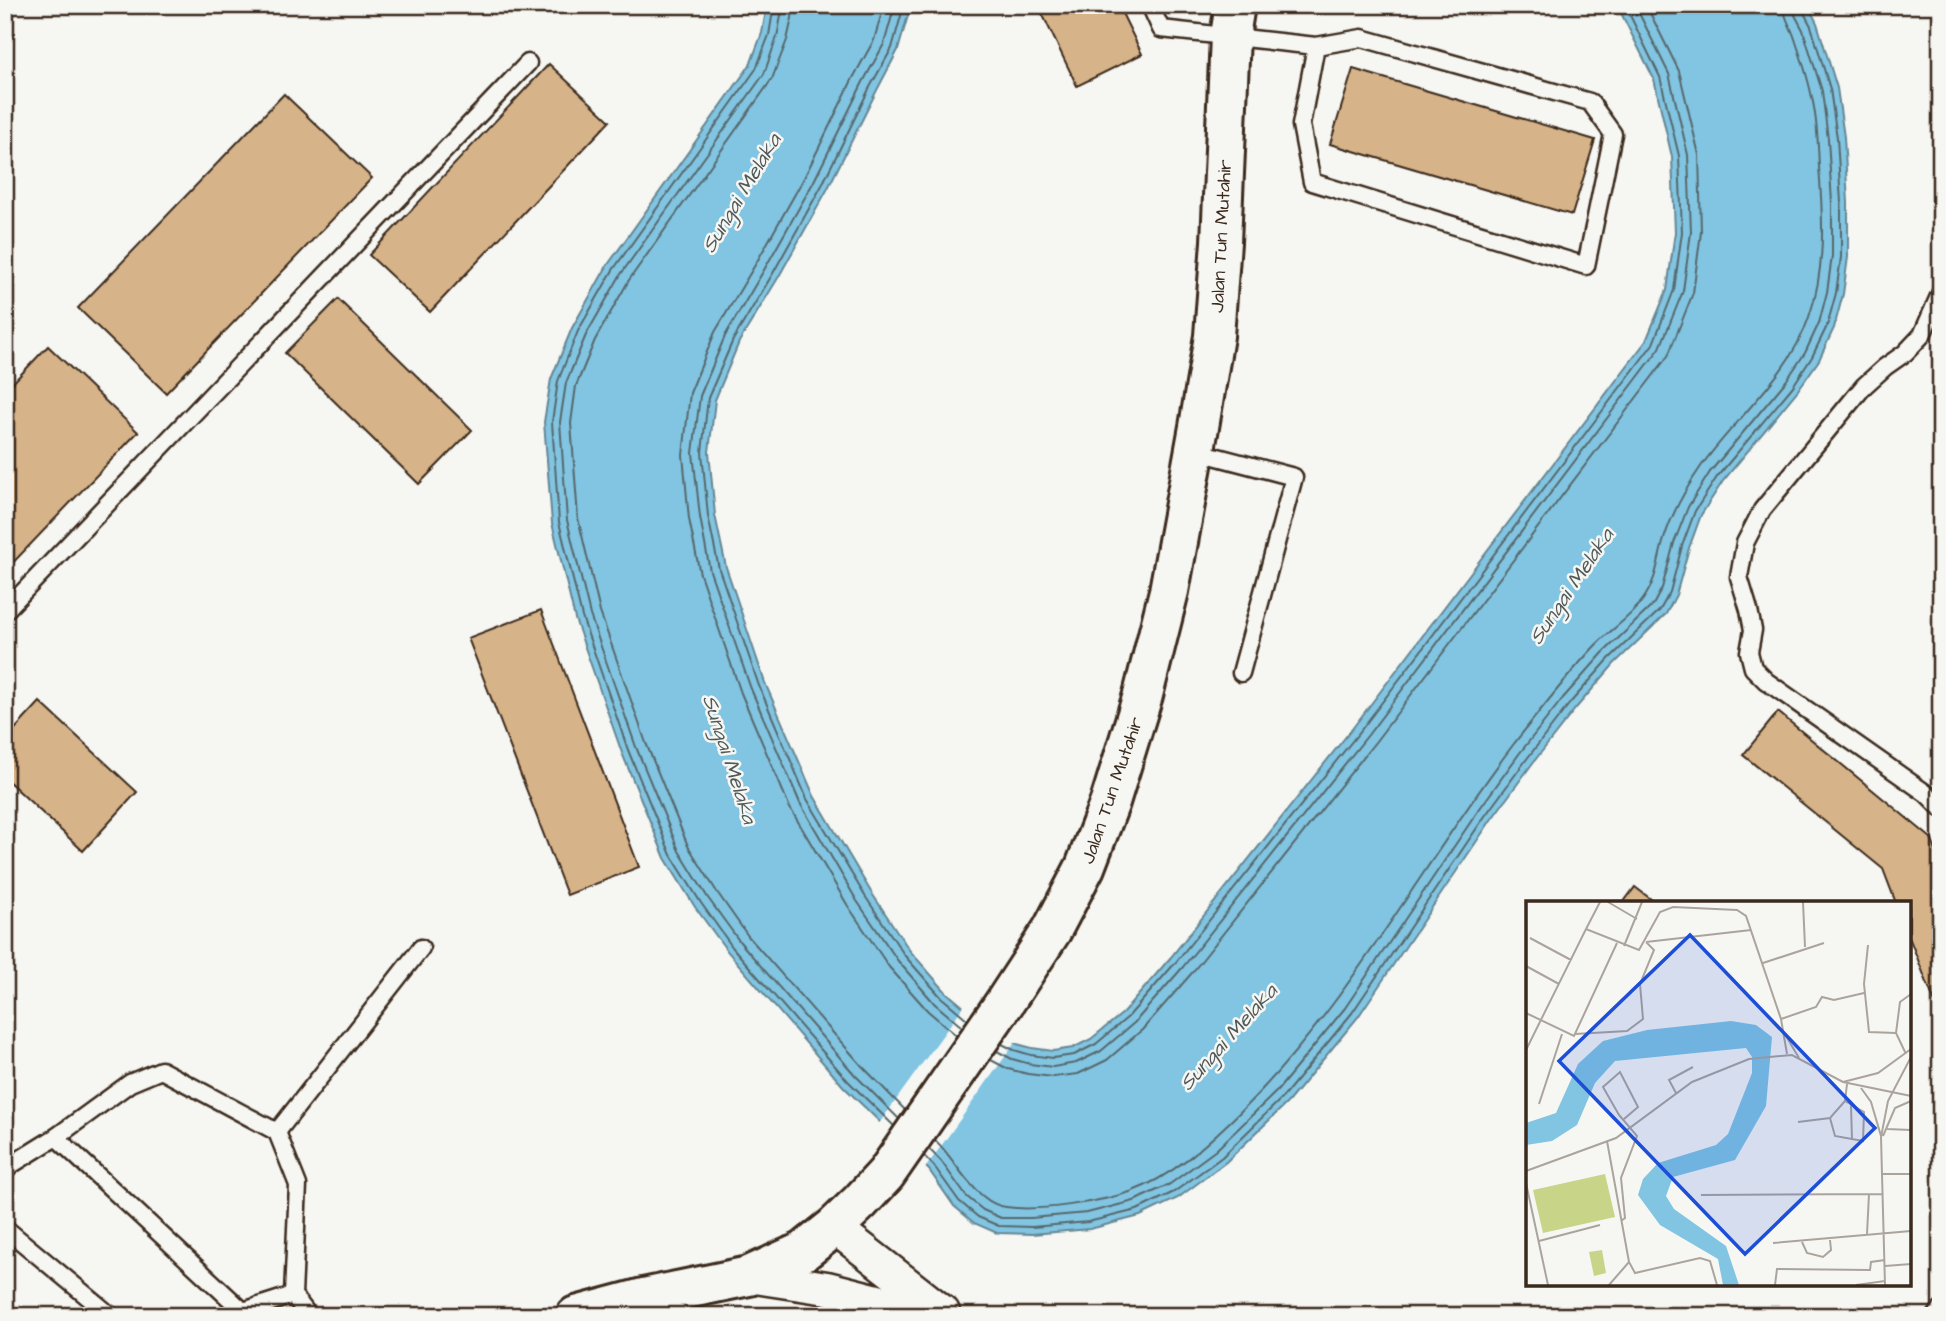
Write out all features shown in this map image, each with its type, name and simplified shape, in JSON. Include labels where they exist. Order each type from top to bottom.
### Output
[{"type":"street","name":"Jalan Tun Mutahir","points":[[576,1316],[643,1298],[749,1276],[804,1251],[834,1227],[886,1174],[1003,1005],[1052,929],[1085,867],[1110,802],[1143,695],[1169,591],[1195,452],[1214,336],[1233,21]]},
{"type":"street","points":[[834,1227],[947,1316]]},
{"type":"street","points":[[749,1276],[827,1288],[936,1316]]},
{"type":"lane","points":[[1150,5],[1161,29],[1233,21],[1316,46],[1362,38],[1590,102],[1613,134],[1586,266],[1312,183],[1301,125],[1316,46]]},
{"type":"lane","points":[[5,611],[528,63]]},
{"type":"lane","points":[[1941,292],[1922,335],[1905,353],[1864,386],[1762,510],[1745,543],[1739,577],[1753,630],[1749,652],[1753,668],[1766,681],[1927,794],[1941,808]]},
{"type":"lane","points":[[1195,452],[1294,477],[1241,673]]},
{"type":"lane","points":[[277,1132],[421,948]]},
{"type":"lane","points":[[5,1172],[130,1083],[161,1070],[277,1132],[298,1185],[293,1295],[309,1316]]},
{"type":"lane","points":[[56,1137],[240,1313],[293,1295]]},
{"type":"lane","points":[[5,1228],[111,1316]]},
{"type":"lane","points":[[1936,1316],[1941,1310]]},
{"type":"water","name":"Sungai Melaka","points":[[767,5],[911,5],[898,50],[827,190],[739,342],[715,400],[709,452],[715,515],[726,567],[765,683],[814,796],[910,951],[946,992],[992,1031],[1017,1044],[1053,1051],[1073,1048],[1091,1039],[1123,1013],[1171,957],[1355,725],[1646,341],[1667,290],[1675,232],[1672,157],[1654,79],[1617,5],[1808,5],[1817,23],[1837,88],[1844,137],[1848,202],[1848,257],[1843,294],[1834,328],[1819,360],[1798,390],[1723,481],[1701,515],[1676,595],[1666,614],[1614,664],[1532,764],[1358,1017],[1288,1102],[1226,1162],[1178,1198],[1140,1216],[1090,1229],[1032,1234],[997,1233],[974,1223],[954,1206],[929,1170],[843,1086],[728,952],[695,907],[665,858],[622,753],[575,619],[552,523],[544,422],[551,379],[572,328],[607,266],[750,65],[762,33]]},
{"type":"pier","points":[[965,1004],[994,1028],[1017,1040],[924,1170],[878,1125]]},
{"type":"building","points":[[1038,5],[1118,5],[1142,54],[1077,86]]},
{"type":"building","points":[[549,64],[610,121],[430,312],[369,255]]},
{"type":"building","points":[[1353,69],[1595,140],[1572,215],[1330,144]]},
{"type":"building","points":[[284,94],[372,178],[166,393],[78,308]]},
{"type":"building","points":[[338,299],[472,430],[419,484],[285,353]]},
{"type":"building","points":[[48,346],[138,432],[5,571],[5,391]]},
{"type":"building","points":[[541,610],[639,867],[567,895],[468,638]]},
{"type":"building","points":[[40,702],[137,792],[83,851],[5,778],[5,740]]},
{"type":"building","points":[[1778,712],[1931,838],[1941,864],[1941,1018],[1911,942],[1911,901],[1895,901],[1883,869],[1743,755]]},
{"type":"building","points":[[1635,887],[1653,901],[1624,901]]}]
